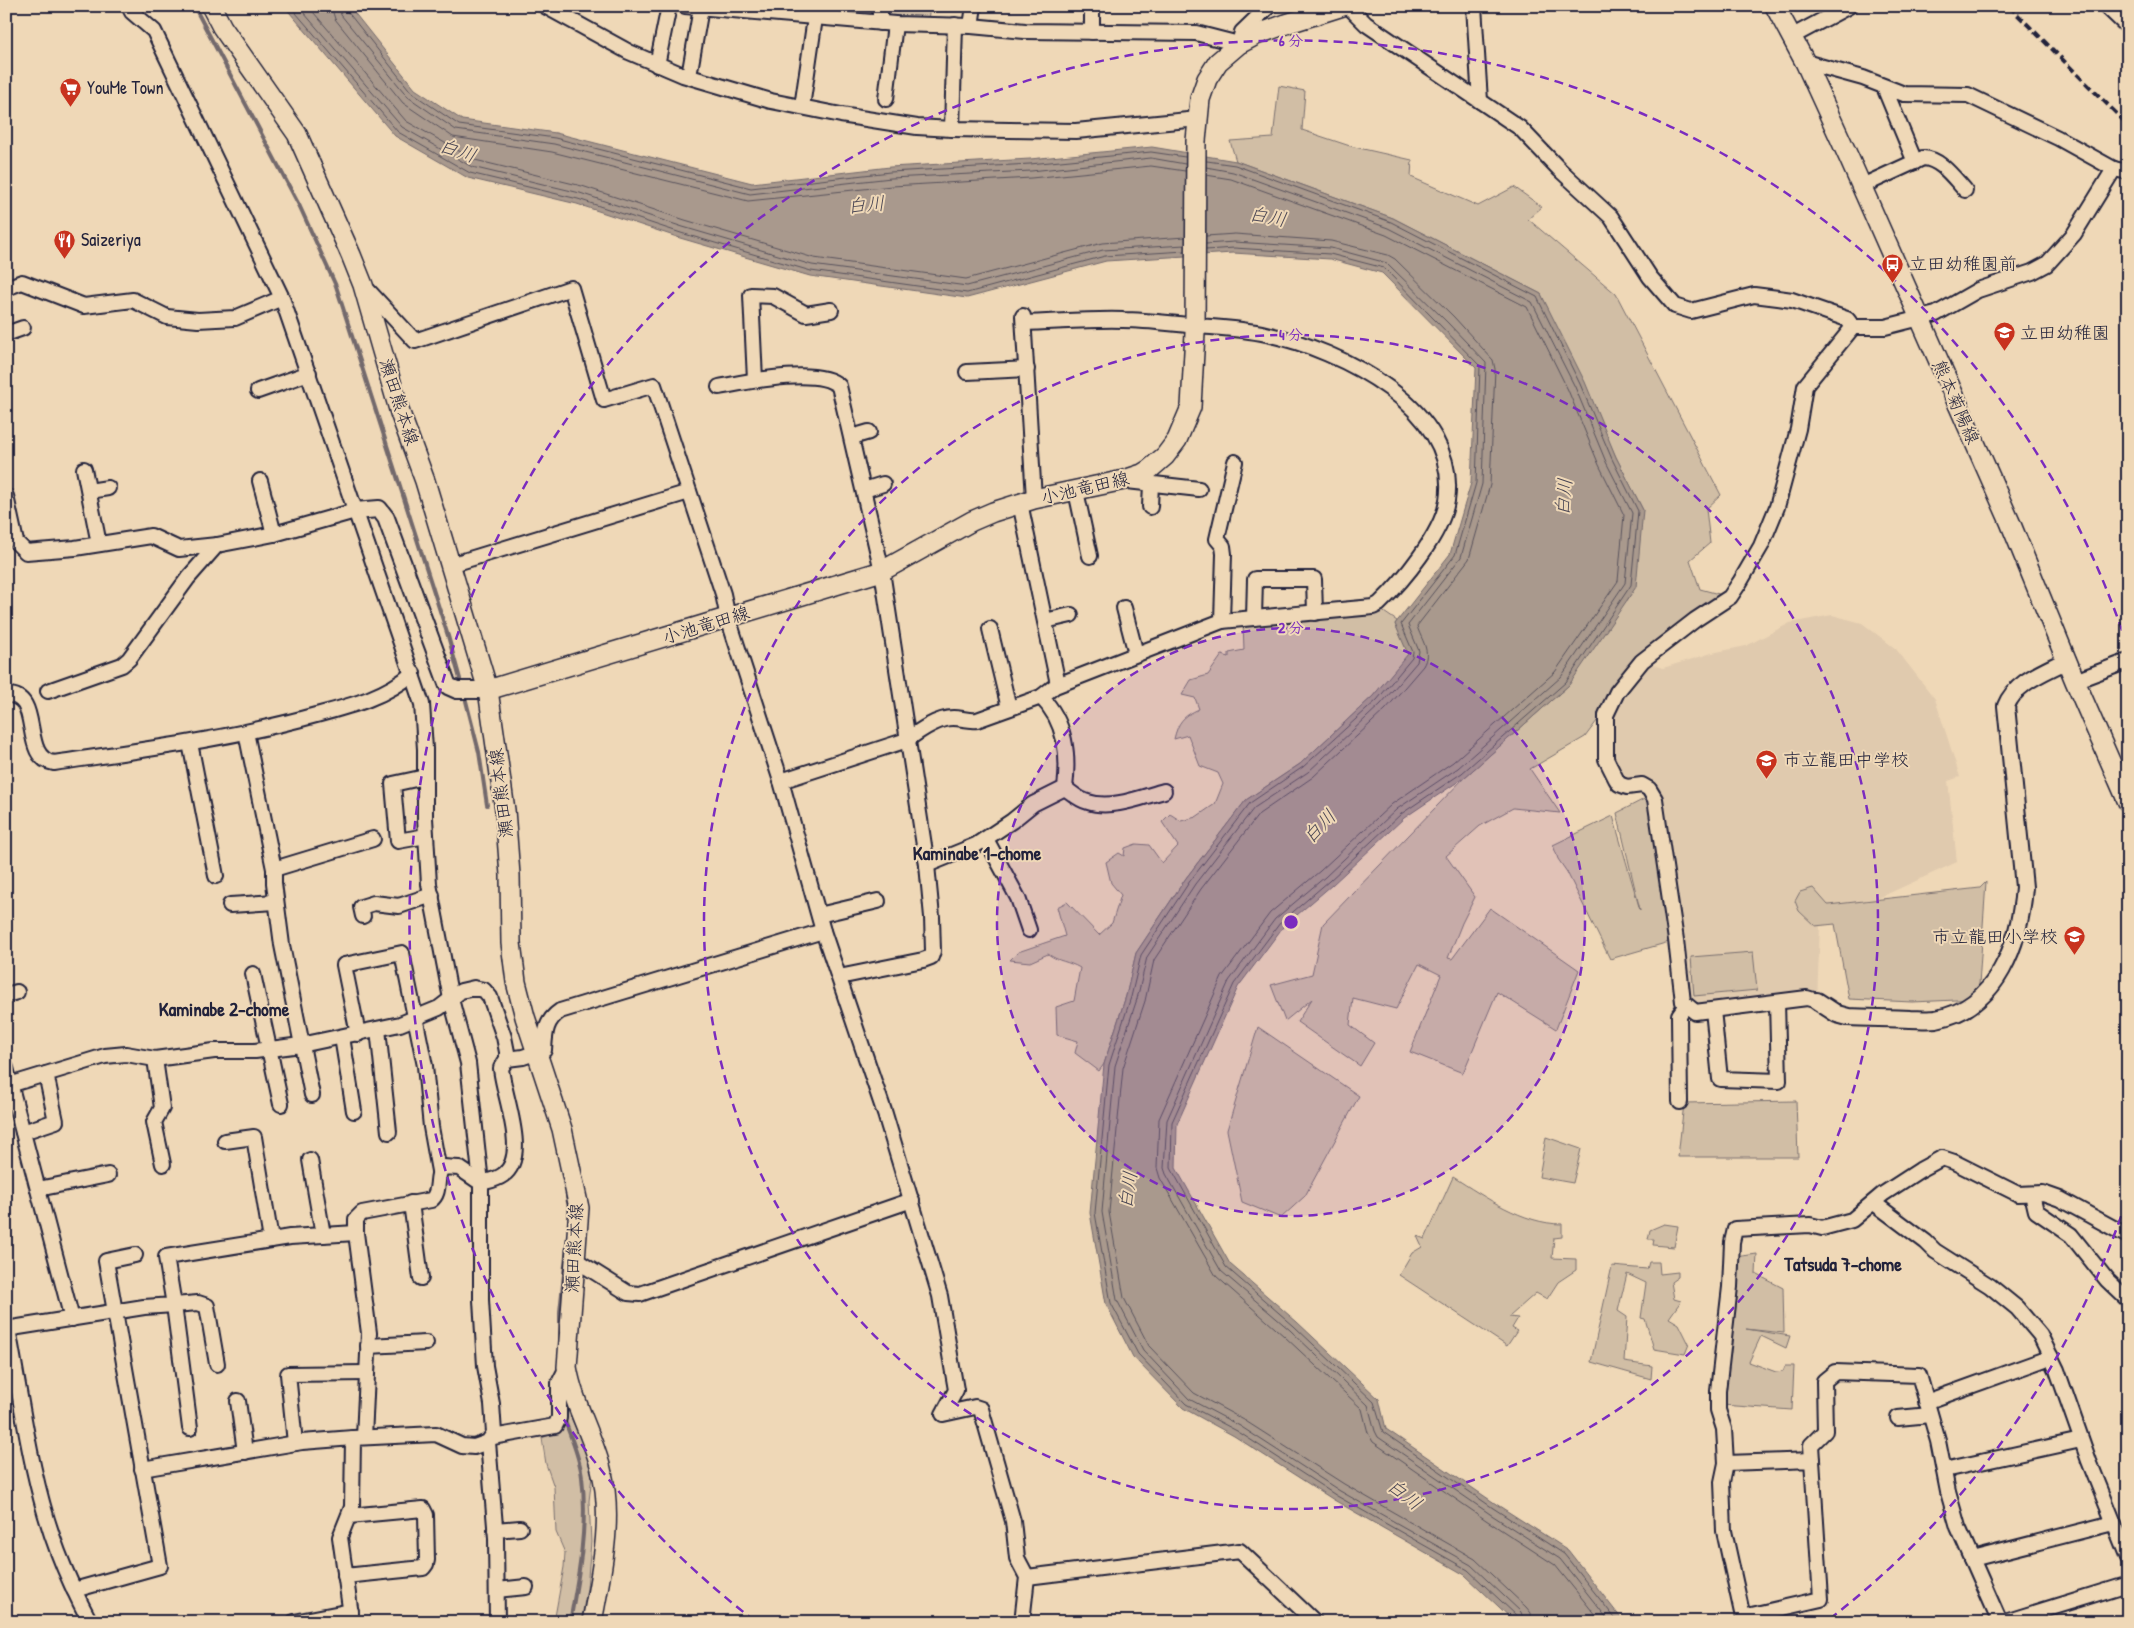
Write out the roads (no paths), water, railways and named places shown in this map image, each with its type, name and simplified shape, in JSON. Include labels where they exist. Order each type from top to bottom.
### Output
[{"type":"main road","name":"瀬田熊本線","points":[[211,6],[222,27],[297,134],[363,285],[400,413],[425,481],[488,690],[505,810],[510,875],[511,943],[516,982],[524,1017],[562,1129],[579,1208],[567,1367],[570,1387],[602,1471],[606,1500],[605,1533],[592,1622]]},
{"type":"main road","name":"小池竜田線","points":[[488,690],[882,571],[972,521],[1027,501],[1124,480],[1142,474],[1165,456],[1177,440],[1186,422],[1193,391],[1196,273],[1196,141],[1200,99],[1207,79],[1218,62],[1239,44],[1286,24],[1343,6]]},
{"type":"main road","name":"熊本菊陽線","points":[[1774,6],[1805,62],[1862,186],[2010,522],[2075,681],[2128,802]]},
{"type":"street","points":[[129,6],[132,12],[154,31],[282,298],[422,704],[426,836],[432,896],[451,998],[468,1063],[481,1183],[481,1300],[485,1366],[494,1417],[491,1440],[497,1622]]},
{"type":"street","points":[[545,6],[628,52],[689,76],[742,93],[802,107],[917,127],[1076,131],[1198,119]]},
{"type":"street","points":[[657,65],[670,6]]},
{"type":"street","points":[[685,6],[774,10],[815,18],[880,23],[955,25],[1024,31],[1201,33],[1239,44],[1242,32],[1269,6]]},
{"type":"street","points":[[880,6],[880,23]]},
{"type":"street","points":[[971,26],[974,6]]},
{"type":"street","points":[[1092,6],[1092,32]]},
{"type":"street","points":[[1348,6],[1366,24],[1520,128],[1560,170],[1611,217],[1650,277],[1675,306],[1691,311],[1754,295],[1792,300],[1847,319],[1853,327]]},
{"type":"street","points":[[1474,6],[1480,101]]},
{"type":"street","points":[[1791,38],[1849,6]]},
{"type":"street","points":[[2106,6],[2128,27]]},
{"type":"street","points":[[689,76],[701,8]]},
{"type":"street","points":[[802,107],[815,18]]},
{"type":"street","points":[[886,99],[894,24]]},
{"type":"street","points":[[952,129],[955,25]]},
{"type":"street","points":[[1805,62],[1863,78],[1904,94],[1968,95],[2058,138],[2114,168],[2128,172]]},
{"type":"street","points":[[1884,86],[1915,162]]},
{"type":"street","points":[[1862,186],[1923,158],[1933,159],[1965,190]]},
{"type":"street","points":[[1853,327],[1885,327],[1936,314],[1978,290],[2032,272],[2047,264],[2074,234],[2114,168]]},
{"type":"street","points":[[6,288],[22,282],[84,306],[134,300],[166,318],[198,320],[235,318],[282,298]]},
{"type":"street","points":[[363,285],[415,341],[572,288],[604,400],[654,385],[723,594],[728,618],[781,781],[823,931],[912,1200],[940,1296],[956,1390],[943,1414],[975,1407],[981,1409],[1013,1521],[1017,1558],[1028,1577],[1022,1622]]},
{"type":"street","points":[[755,380],[751,295],[773,296],[806,314],[831,310]]},
{"type":"street","points":[[781,781],[907,740],[923,729],[948,718],[969,721],[977,720],[1041,697],[1058,684],[1222,621],[1372,607],[1379,604],[1422,553],[1438,528],[1447,501],[1446,471],[1437,442],[1428,426],[1406,402],[1374,378],[1346,363],[1310,348],[1267,334],[1168,322],[1024,320],[1027,369],[1027,501],[1045,621],[1058,684]]},
{"type":"street","points":[[1853,327],[1805,386],[1798,429],[1777,507],[1761,546],[1740,582],[1730,597],[1694,620],[1642,661],[1617,692],[1606,715],[1606,759],[1616,779],[1619,784],[1627,787],[1642,786],[1649,789],[1655,799],[1676,940],[1683,1002],[1695,1012],[1807,998],[1848,1017],[1934,1019],[1953,1015],[1970,1006],[1998,979],[2016,938],[2022,912],[2024,887],[2006,706],[2013,692],[2022,684],[2067,660]]},
{"type":"street","points":[[6,334],[23,328]]},
{"type":"street","points":[[967,372],[1027,369]]},
{"type":"street","points":[[258,392],[309,373]]},
{"type":"street","points":[[719,387],[786,376],[834,381],[841,390],[882,571],[927,865],[933,951],[930,956],[839,978]]},
{"type":"street","points":[[852,437],[869,432]]},
{"type":"street","points":[[1222,621],[1224,554],[1223,546],[1217,539],[1235,462]]},
{"type":"street","points":[[84,469],[98,544]]},
{"type":"street","points":[[1124,480],[1199,490]]},
{"type":"street","points":[[260,481],[274,534]]},
{"type":"street","points":[[1150,483],[1150,507]]},
{"type":"street","points":[[864,490],[883,484]]},
{"type":"street","points":[[88,491],[108,488]]},
{"type":"street","points":[[1076,490],[1090,556]]},
{"type":"street","points":[[450,565],[689,492]]},
{"type":"street","points":[[6,496],[16,542],[26,552],[31,553],[153,536],[179,549],[216,545],[274,534],[355,511],[376,508],[382,511],[386,518],[448,686],[457,690],[488,690]]},
{"type":"street","points":[[48,691],[122,665],[129,660],[188,578],[216,545]]},
{"type":"street","points":[[1254,618],[1255,579],[1314,579],[1315,612]]},
{"type":"street","points":[[1124,608],[1136,654]]},
{"type":"street","points":[[1045,621],[1071,615]]},
{"type":"street","points":[[990,629],[1010,708]]},
{"type":"street","points":[[2075,681],[2128,661]]},
{"type":"street","points":[[6,695],[16,695],[24,701],[37,752],[40,757],[49,762],[190,743],[246,732],[340,709],[382,694],[413,674]]},
{"type":"street","points":[[1041,697],[1056,714],[1062,730],[1066,759],[1065,788]]},
{"type":"street","points":[[246,732],[274,869],[282,946],[312,1095]]},
{"type":"street","points":[[190,743],[216,876]]},
{"type":"street","points":[[425,777],[394,784],[398,841],[426,836]]},
{"type":"street","points":[[927,865],[966,850],[986,839],[1027,808],[1065,788]]},
{"type":"street","points":[[1065,788],[1085,801],[1096,804],[1114,803],[1164,791]]},
{"type":"street","points":[[274,869],[373,839]]},
{"type":"street","points":[[986,839],[1018,898],[1029,930]]},
{"type":"street","points":[[361,908],[374,903],[398,906],[432,896]]},
{"type":"street","points":[[819,916],[878,901]]},
{"type":"street","points":[[230,905],[276,902]]},
{"type":"street","points":[[507,1059],[537,1054],[544,1050],[547,1026],[554,1015],[560,1011],[823,931]]},
{"type":"street","points":[[294,1622],[352,1616],[340,1537],[349,1516],[352,1498],[369,1333],[356,1233],[356,1219],[362,1213],[434,1197],[439,1172],[431,1127],[427,1081],[417,1018],[402,953],[344,965],[358,1034]]},
{"type":"street","points":[[253,974],[281,1104]]},
{"type":"street","points":[[8,1085],[105,1056],[118,1054],[155,1059],[214,1051],[268,1050],[378,1030],[417,1018],[439,1008],[457,993],[469,988],[479,988],[487,993],[495,1008],[504,1037],[507,1059],[501,1068],[513,1131],[514,1158],[510,1168],[502,1176],[481,1183]]},
{"type":"street","points":[[1713,1010],[1720,1079],[1779,1080],[1777,1002]]},
{"type":"street","points":[[1680,1102],[1680,1015],[1686,1005]]},
{"type":"street","points":[[378,1030],[389,1132]]},
{"type":"street","points":[[342,1037],[354,1111]]},
{"type":"street","points":[[155,1059],[162,1108],[154,1122],[163,1164]]},
{"type":"street","points":[[6,1068],[8,1085],[23,1132],[72,1318]]},
{"type":"street","points":[[23,1132],[56,1121],[46,1074]]},
{"type":"street","points":[[225,1141],[254,1137],[270,1240]]},
{"type":"street","points":[[2000,1622],[1958,1527],[1938,1441],[1919,1375],[1835,1372],[1824,1381],[1825,1431],[1811,1445],[1821,1599],[1743,1619],[1724,1531],[1722,1482],[1726,1463],[1724,1429],[1718,1410],[1718,1391],[1727,1323],[1732,1242],[1735,1229],[1810,1224],[1822,1228],[1852,1220],[1883,1194],[1942,1158],[1954,1162],[2018,1194],[2042,1193],[2060,1199],[2128,1236]]},
{"type":"street","points":[[310,1160],[323,1235]]},
{"type":"street","points":[[439,1172],[443,1167],[455,1167],[481,1183]]},
{"type":"street","points":[[38,1189],[108,1175]]},
{"type":"street","points":[[2032,1194],[2036,1211],[2071,1236],[2107,1280],[2128,1300]]},
{"type":"street","points":[[574,1259],[628,1293],[640,1294],[912,1200]]},
{"type":"street","points":[[412,1203],[422,1278]]},
{"type":"street","points":[[1874,1203],[1926,1242],[1935,1251],[1990,1286],[2017,1308],[2040,1335],[2051,1357],[2128,1558]]},
{"type":"street","points":[[190,1428],[166,1257],[270,1240],[356,1233]]},
{"type":"street","points":[[74,1590],[160,1566],[106,1261],[135,1255]]},
{"type":"street","points":[[90,1622],[58,1551],[33,1463],[7,1329],[116,1311],[198,1303],[206,1306],[217,1364]]},
{"type":"street","points":[[368,1346],[426,1342]]},
{"type":"street","points":[[1898,1418],[1928,1408],[2051,1357]]},
{"type":"street","points":[[142,1470],[295,1443],[358,1438],[436,1434],[469,1447],[491,1440],[556,1426],[559,1418],[559,1384],[567,1367]]},
{"type":"street","points":[[295,1443],[283,1375],[366,1373]]},
{"type":"street","points":[[238,1401],[245,1452]]},
{"type":"street","points":[[1944,1470],[2082,1440]]},
{"type":"street","points":[[1726,1463],[1812,1460]]},
{"type":"street","points":[[345,1576],[423,1568],[426,1566],[427,1560],[426,1515],[424,1509],[418,1508],[349,1516]]},
{"type":"street","points":[[1972,1559],[2114,1523]]},
{"type":"street","points":[[495,1530],[520,1528]]},
{"type":"street","points":[[1028,1577],[1240,1550],[1315,1622]]},
{"type":"street","points":[[2005,1622],[2128,1584]]},
{"type":"street","points":[[497,1590],[526,1587]]},
{"type":"water","name":"白川","points":[[284,6],[349,6],[415,89],[462,120],[556,133],[752,183],[890,167],[1030,159],[1152,147],[1236,161],[1393,218],[1541,294],[1585,382],[1616,457],[1643,510],[1636,587],[1569,685],[1465,777],[1404,818],[1332,885],[1283,927],[1238,987],[1177,1124],[1176,1168],[1230,1264],[1297,1322],[1379,1399],[1386,1429],[1496,1504],[1568,1550],[1624,1622],[1515,1622],[1465,1575],[1334,1500],[1234,1436],[1183,1408],[1133,1357],[1106,1304],[1090,1213],[1104,1064],[1126,996],[1136,953],[1186,878],[1246,800],[1300,764],[1373,696],[1408,654],[1395,624],[1450,554],[1471,483],[1476,368],[1382,273],[1330,259],[1233,253],[1106,261],[967,298],[810,276],[680,238],[577,204],[468,178],[395,136]]},
{"type":"waterway","points":[[194,6],[300,207],[336,286],[460,679]]},
{"type":"waterway","points":[[466,701],[479,752],[487,805]]},
{"type":"waterway","points":[[567,1197],[570,1214]]},
{"type":"waterway","points":[[560,1341],[560,1312],[567,1246]]},
{"type":"waterway","points":[[564,1418],[579,1462],[584,1495],[582,1550],[570,1622]]},
{"type":"railway","points":[[2009,6],[2128,125]]},
{"type":"place","name":"YouMe Town","points":[[71,107]]},
{"type":"place","name":"Saizeriya","points":[[65,259]]},
{"type":"place","name":"立田幼稚園前","points":[[1893,283]]},
{"type":"place","name":"立田幼稚園","points":[[2004,352]]},
{"type":"place","name":"市立龍田中学校","points":[[1767,779]]},
{"type":"place","name":"市立龍田小学校","points":[[2074,956]]},
{"type":"district","name":"Kaminabe 1-chome","points":[[977,853]]},
{"type":"district","name":"Kaminabe 2-chome","points":[[224,1009]]},
{"type":"district","name":"Tatsuda 7-chome","points":[[1843,1264]]}]
